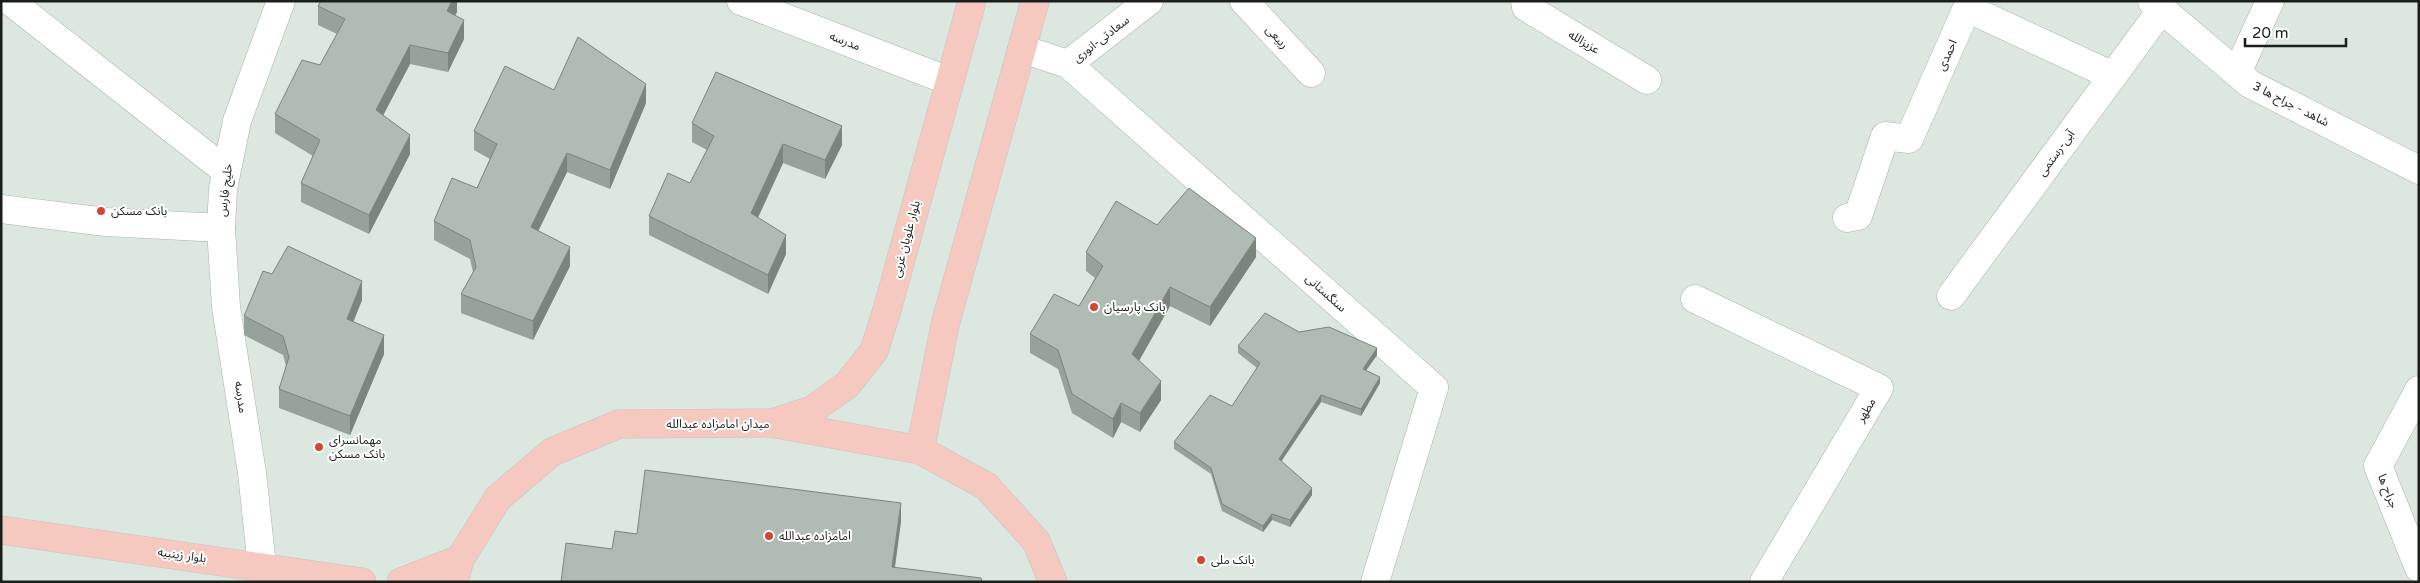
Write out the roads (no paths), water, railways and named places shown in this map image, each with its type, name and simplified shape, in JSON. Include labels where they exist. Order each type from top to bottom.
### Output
[{"type":"main road","name":"بلوار علویان غربی","points":[[771,423],[812,410],[848,385],[874,351],[972,1]]},
{"type":"main road","points":[[920,450],[944,325],[1035,1]]},
{"type":"main road","name":"میدان امامزاده عبدالله","points":[[457,570],[498,498],[552,452],[619,424],[771,423],[920,450],[986,486],[1036,541],[1053,582]]},
{"type":"main road","name":"بلوار زینبیه","points":[[1,530],[262,566],[333,580],[362,582]]},
{"type":"main road","points":[[401,582],[457,570]]},
{"type":"street","points":[[10,1],[226,171]]},
{"type":"street","name":"خلیج فارس","points":[[1,209],[106,222],[220,228],[226,171],[237,120],[245,93],[281,1]]},
{"type":"street","name":"مدرسه","points":[[741,1],[949,81]]},
{"type":"street","name":"سعادتی-انوری","points":[[1022,49],[1068,64],[1149,1]]},
{"type":"street","name":"ربیعی","points":[[1244,1],[1311,73]]},
{"type":"street","name":"عزیزالله","points":[[1525,1],[1526,7],[1647,80]]},
{"type":"street","points":[[2237,73],[2270,1]]},
{"type":"street","name":"شاهد - جراح ها 3","points":[[2157,5],[2250,84],[2419,170]]},
{"type":"street","name":"آبی-رستمی","points":[[1951,296],[2113,76],[2157,5]]},
{"type":"street","name":"احمدی","points":[[1847,218],[1858,216],[1885,136],[1909,139],[1968,8],[2113,76]]},
{"type":"street","name":"سنگستانی","points":[[1068,64],[1434,388],[1375,582]]},
{"type":"street","name":"مدرسه","points":[[220,228],[226,307],[252,473],[262,566]]},
{"type":"street","name":"مطهر","points":[[1695,299],[1879,388],[1764,582]]},
{"type":"street","name":"جراح ها","points":[[2419,390],[2378,466],[2419,568]]},
{"type":"place","name":"بانک مسکن","points":[[101,211]]},
{"type":"place","name":"بانک پارسیان","points":[[1094,307]]},
{"type":"place","name":"مهمانسرای بانک مسکن","points":[[319,447]]},
{"type":"place","name":"امامزاده عبدالله","points":[[769,536]]},
{"type":"place","name":"بانک ملی","points":[[1201,560]]}]
